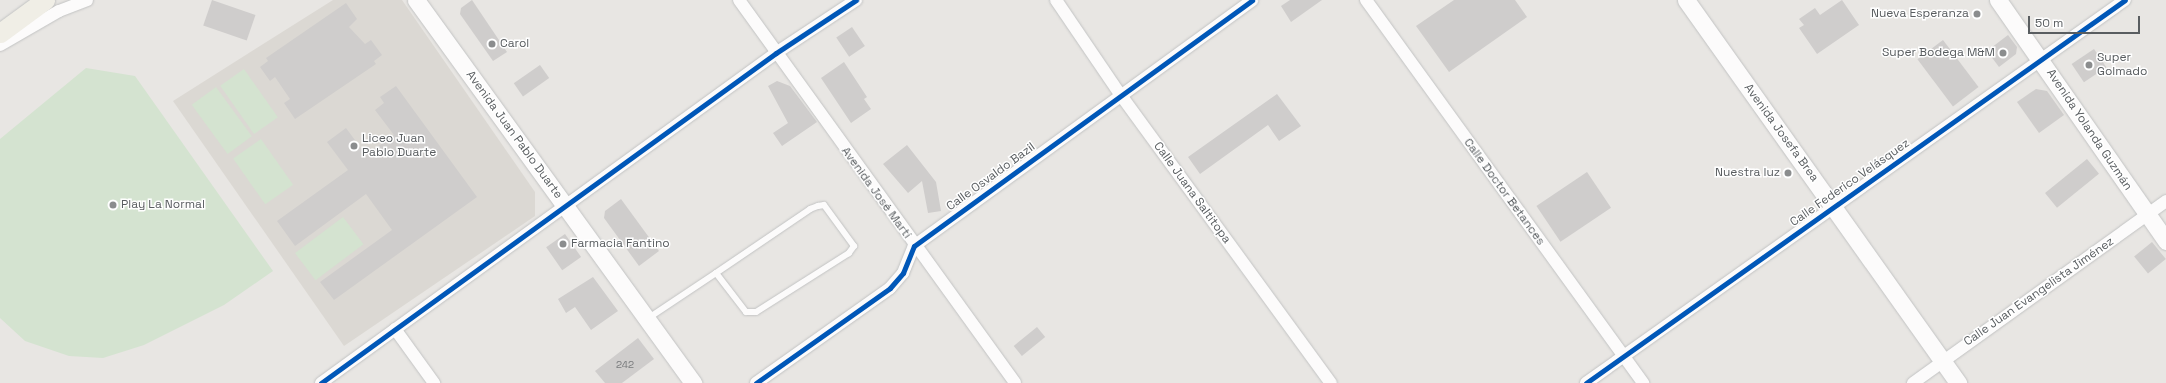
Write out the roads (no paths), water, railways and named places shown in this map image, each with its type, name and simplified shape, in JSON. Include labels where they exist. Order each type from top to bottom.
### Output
[{"type":"main road","points":[[0,33],[45,0]]},
{"type":"main road","name":"Avenida Josefa Brea","points":[[1686,0],[1958,383]]},
{"type":"main road","name":"Avenida Yolanda Guzmán","points":[[1998,0],[2166,240]]},
{"type":"main road","name":"Avenida Juan Pablo Duarte","points":[[420,2],[693,383]]},
{"type":"street","points":[[0,45],[59,11],[87,0]]},
{"type":"street","name":"Avenida José Martí","points":[[739,0],[914,246],[1016,383]]},
{"type":"street","points":[[321,383],[776,53],[856,0]]},
{"type":"street","name":"Calle Juana Saltitopa","points":[[1056,0],[1120,94],[1331,383]]},
{"type":"street","name":"Calle Osvaldo Bazil","points":[[914,246],[1120,94],[1252,0]]},
{"type":"street","name":"Calle Doctor Betances","points":[[1366,0],[1643,383]]},
{"type":"street","name":"Calle Federico Velásquez","points":[[1586,383],[2125,0]]},
{"type":"street","name":"Calle Juan Evangelista Jiménez","points":[[1913,383],[2166,201]]},
{"type":"street","points":[[756,383],[890,288],[903,273],[914,246]]},
{"type":"street","points":[[395,329],[434,383]]},
{"type":"lane","points":[[647,319],[716,273],[818,206],[824,205],[854,246],[843,257],[756,312],[746,312],[716,273]]},
{"type":"place","name":"Nueva Esperanza","points":[[1977,14]]},
{"type":"place","name":"Carol","points":[[492,44]]},
{"type":"place","name":"Super Bodega M&M","points":[[2003,53]]},
{"type":"place","name":"Super Golmado","points":[[2089,65]]},
{"type":"place","name":"Liceo Juan Pablo Duarte","points":[[354,146]]},
{"type":"place","name":"Nuestra luz","points":[[1788,173]]},
{"type":"place","name":"Play La Normal","points":[[113,205]]},
{"type":"place","name":"Farmacia Fantino","points":[[563,244]]}]
